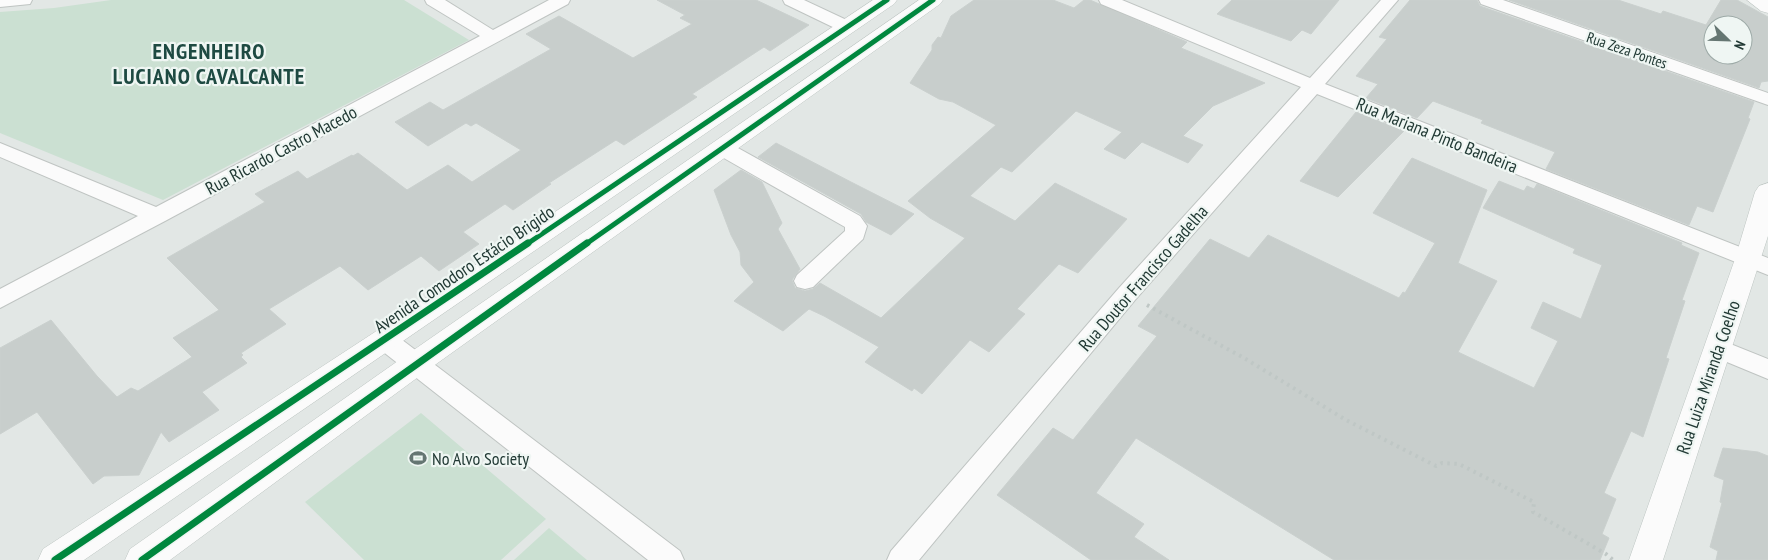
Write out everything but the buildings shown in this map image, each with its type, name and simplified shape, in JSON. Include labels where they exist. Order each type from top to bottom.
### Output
[{"type":"main road","name":"Avenida Comodoro Estácio Brigido","points":[[55,560],[385,340],[887,0]]},
{"type":"main road","points":[[142,560],[415,364],[933,0]]},
{"type":"main road","points":[[1758,0],[1768,6]]},
{"type":"main road","name":"Rua Luiza Miranda Coelho","points":[[1646,560],[1718,348],[1758,263],[1768,192]]},
{"type":"street","points":[[0,2],[24,0]]},
{"type":"street","points":[[433,0],[493,37]]},
{"type":"street","name":"Rua Ricardo Castro Macedo","points":[[0,300],[562,0]]},
{"type":"street","points":[[791,0],[847,27]]},
{"type":"street","name":"Rua Mariana Pinto Bandeira","points":[[1107,0],[1314,86],[1758,263]]},
{"type":"street","name":"Rua Doutor Francisco Gadelha","points":[[901,560],[1127,294],[1390,0]]},
{"type":"street","name":"Rua Zeza Pontes","points":[[1487,0],[1768,99]]},
{"type":"street","points":[[722,148],[852,220],[856,226],[855,234],[805,281]]},
{"type":"street","points":[[0,149],[158,216]]},
{"type":"street","points":[[385,340],[670,560]]},
{"type":"street","points":[[1718,348],[1768,369]]},
{"type":"path","points":[[1127,294],[1244,358],[1346,420],[1436,466],[1442,463],[1460,464],[1534,502],[1534,512],[1613,560]]},
{"type":"green space","points":[[111,0],[404,0],[469,40],[163,200],[0,133],[0,12],[54,8]]},
{"type":"green space","name":"No Alvo Society","points":[[421,413],[546,519],[501,560],[364,560],[305,502]]},
{"type":"green space","points":[[549,528],[587,560],[514,560]]},
{"type":"cycle path","points":[[55,560],[385,340],[887,0]]},
{"type":"cycle path","points":[[142,560],[415,364],[933,0]]},
{"type":"place","name":"No Alvo Society","points":[[418,458]]},
{"type":"district","name":"ENGENHEIRO LUCIANO CAVALCANTE","points":[[209,64]]}]
